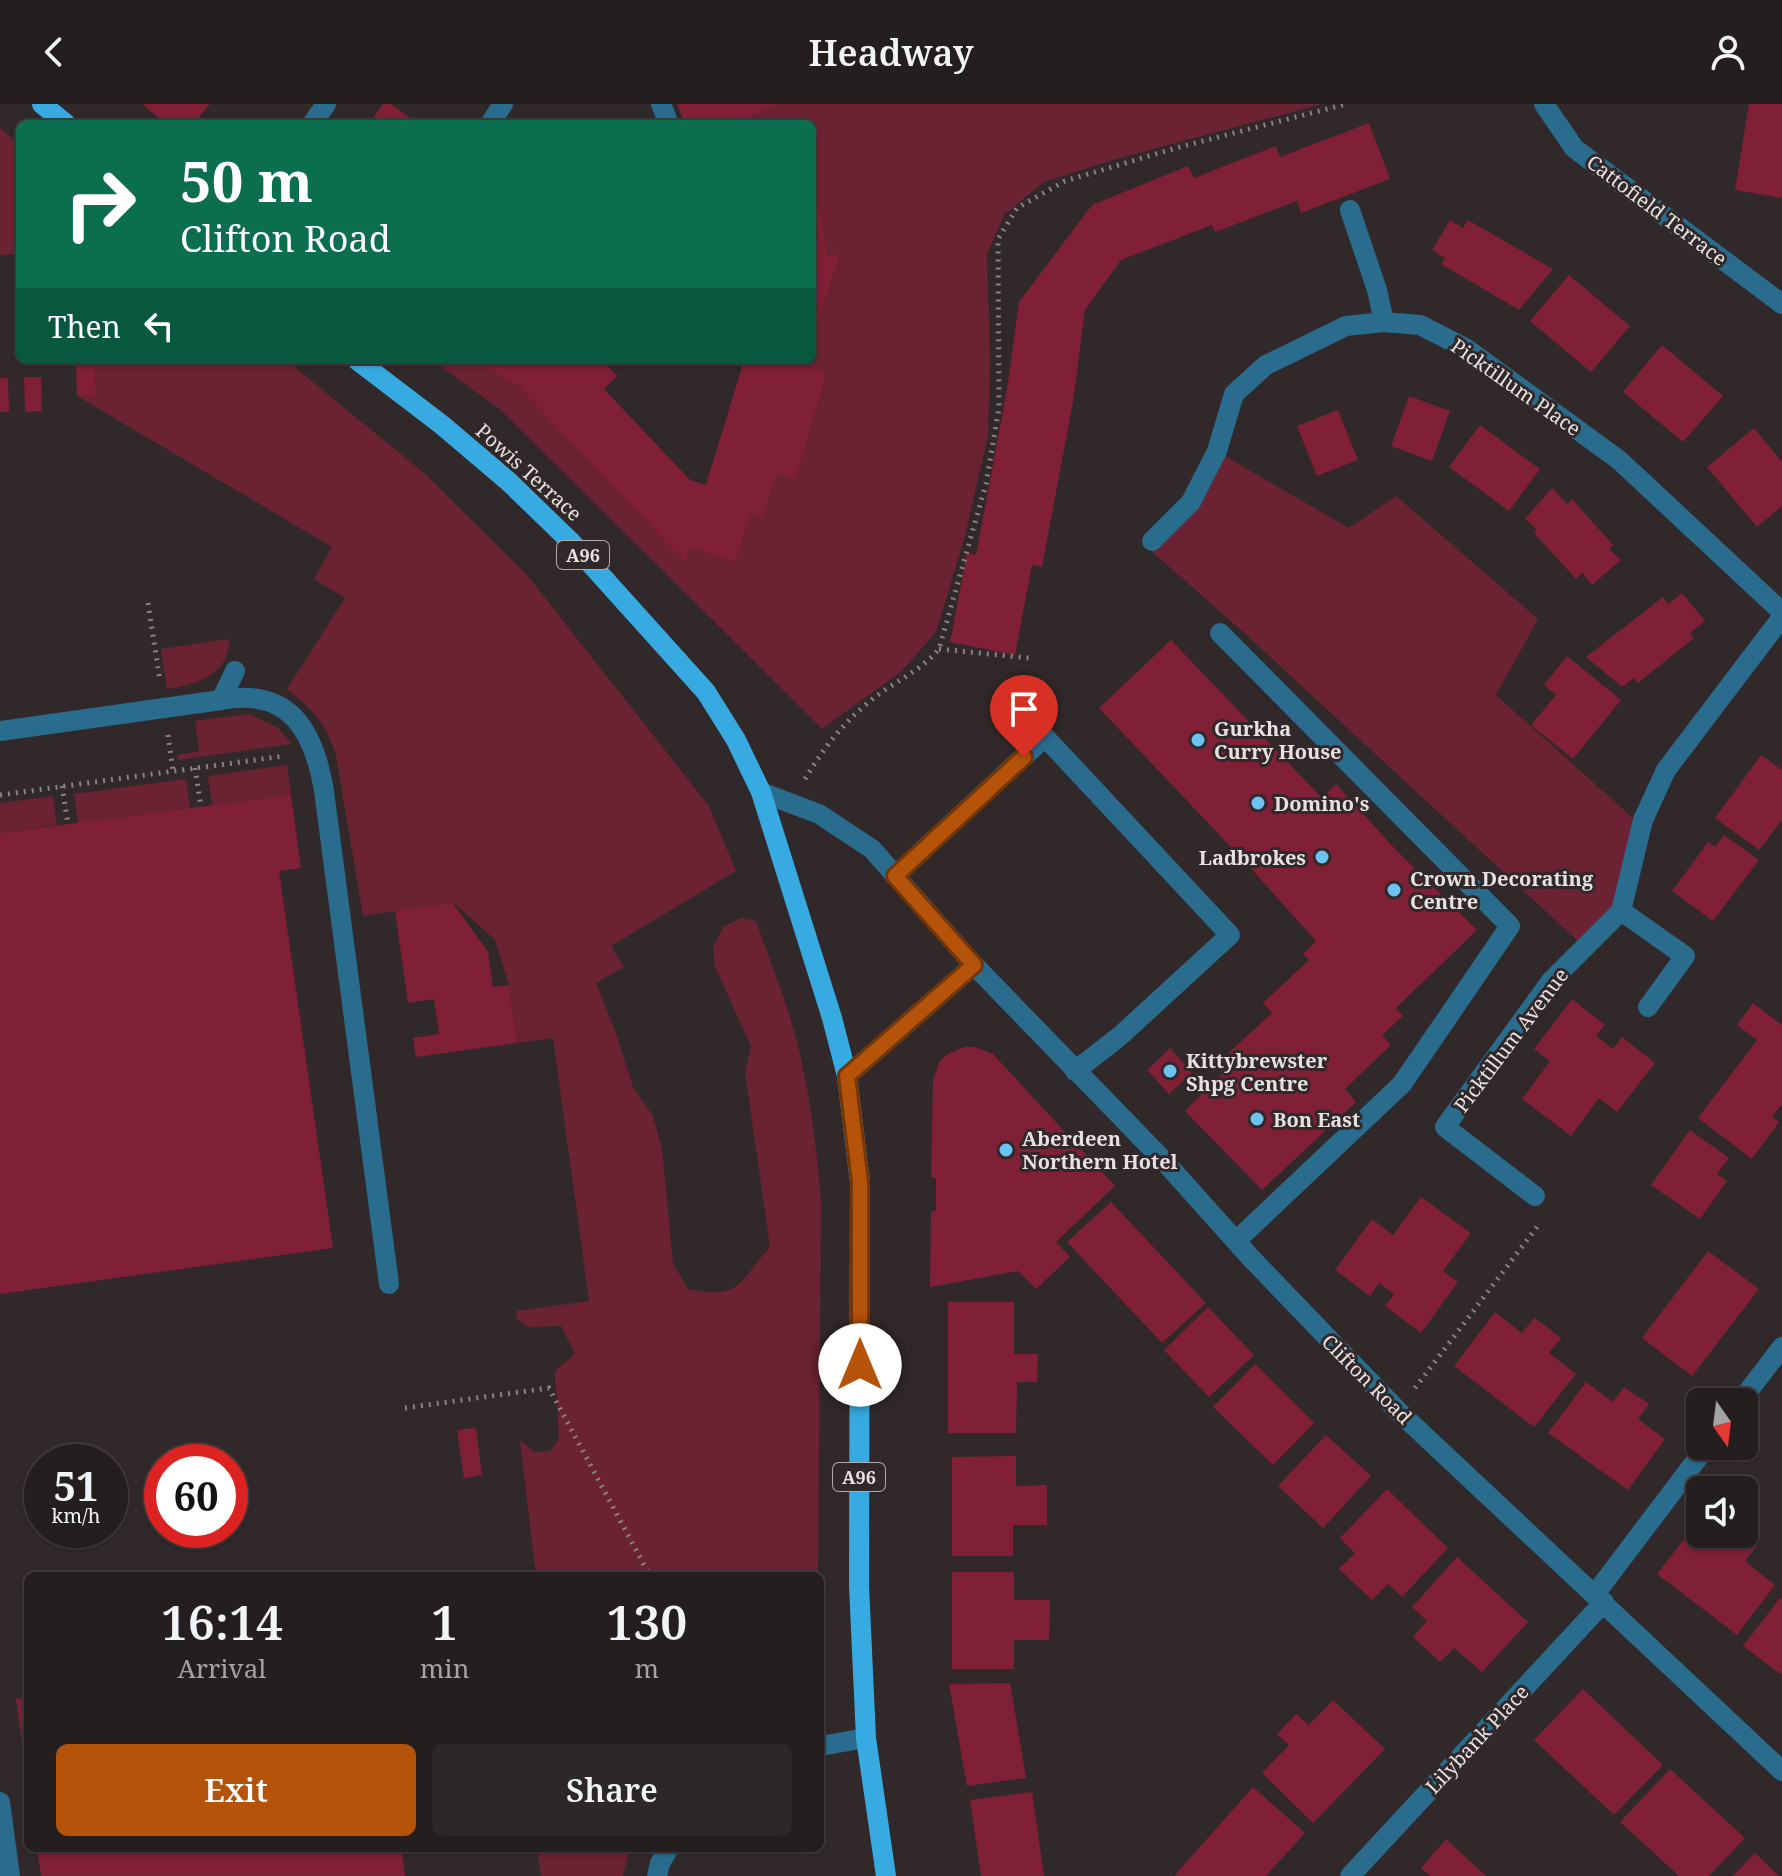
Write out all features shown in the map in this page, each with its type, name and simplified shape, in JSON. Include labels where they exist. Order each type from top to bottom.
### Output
[{"type":"main road","points":[[42,104],[61,120]]},
{"type":"main road","name":"Powis Terrace","points":[[362,364],[508,481],[571,542],[706,692],[731,732],[761,792]]},
{"type":"main road","name":"A96","points":[[761,792],[813,951],[847,1076],[860,1182],[859,1586],[866,1738],[886,1876]]},
{"type":"street","name":"Cattofield Terrace","points":[[1544,104],[1574,148],[1782,304]]},
{"type":"street","points":[[1350,210],[1377,290],[1384,322]]},
{"type":"street","name":"Picktillum Place","points":[[1152,541],[1191,502],[1217,451],[1234,394],[1266,365],[1305,343],[1346,326],[1384,322],[1420,325],[1467,349],[1619,460],[1782,614]]},
{"type":"street","points":[[1648,1007],[1685,956],[1621,911],[1643,820],[1666,770],[1782,614]]},
{"type":"street","points":[[1220,633],[1510,926],[1402,1084],[1236,1241]]},
{"type":"street","points":[[221,700],[235,671]]},
{"type":"street","points":[[0,731],[221,700],[258,698],[280,706],[299,723],[316,752],[324,791],[389,1284]]},
{"type":"street","points":[[895,876],[1045,737],[1230,935],[1120,1036],[1075,1071]]},
{"type":"street","name":"Clifton Road","points":[[761,792],[819,814],[872,849],[974,965],[1165,1162],[1398,1411],[1782,1771]]},
{"type":"street","name":"Picktillum Avenue","points":[[1535,1196],[1445,1127],[1551,981],[1621,911]]},
{"type":"street","points":[[847,1076],[974,965]]},
{"type":"street","points":[[1751,1388],[1782,1347]]},
{"type":"street","name":"Lilybank Place","points":[[1350,1876],[1600,1598],[1697,1460]]},
{"type":"street","points":[[824,1745],[866,1738]]},
{"type":"street","points":[[0,1802],[10,1876]]},
{"type":"street","points":[[657,1876],[667,1852]]},
{"type":"path","points":[[790,804],[826,744],[870,700],[925,666],[939,649],[986,484],[999,408],[998,239],[1017,208],[1065,181],[1176,148],[1346,104]]},
{"type":"path","points":[[939,649],[1029,658]]},
{"type":"path","points":[[0,795],[316,752]]},
{"type":"path","points":[[195,768],[201,807]]},
{"type":"path","points":[[62,786],[68,824]]},
{"type":"path","points":[[1398,1411],[1544,1217],[1535,1196]]},
{"type":"path","points":[[405,1408],[549,1388],[648,1572]]},
{"type":"shaded area","points":[[785,104],[1322,104],[1116,159],[1044,182],[1004,215],[987,254],[990,361],[988,436],[964,540],[936,632],[902,671],[822,729],[501,410],[438,364],[482,364],[520,388],[684,562],[690,548],[734,563],[751,513],[763,516],[777,473],[796,478],[827,374],[804,366],[816,364],[816,327],[841,255],[827,256],[821,213],[816,213],[816,120],[742,120]]},
{"type":"shaded area","points":[[0,128],[16,141],[16,254],[0,255]]},
{"type":"shaded area","points":[[95,364],[291,364],[424,473],[527,575],[709,806],[736,871],[611,946],[624,967],[596,983],[633,1087],[653,1116],[662,1149],[673,1263],[688,1289],[706,1292],[729,1290],[744,1279],[770,1247],[745,1072],[751,1046],[715,967],[713,948],[723,927],[741,918],[756,921],[789,1014],[801,1060],[819,1178],[818,1572],[536,1572],[520,1440],[534,1452],[550,1451],[559,1439],[555,1371],[575,1354],[561,1326],[528,1327],[517,1319],[516,1311],[589,1301],[553,1038],[517,1043],[509,985],[495,940],[454,903],[363,916],[336,755],[318,718],[287,689],[345,598],[314,579],[332,547],[77,396],[96,395]]},
{"type":"shaded area","points":[[1225,456],[1349,528],[1396,496],[1538,619],[1496,695],[1633,818],[1616,906],[1579,942],[1149,549]]},
{"type":"shaded area","points":[[229,639],[228,651],[217,670],[200,681],[167,689],[161,649]]},
{"type":"shaded area","points":[[248,714],[277,727],[292,744],[178,760],[177,755],[199,751],[195,721]]},
{"type":"shaded area","points":[[287,765],[291,795],[212,805],[208,776]]},
{"type":"shaded area","points":[[186,779],[190,808],[78,823],[74,794]]},
{"type":"shaded area","points":[[53,796],[57,825],[0,833],[0,803]]},
{"type":"shaded area","points":[[538,1852],[629,1852],[623,1876],[541,1876]]},
{"type":"building","points":[[142,104],[210,104],[196,120],[161,120]]},
{"type":"building","points":[[383,104],[391,104],[413,120],[372,120]]},
{"type":"building","points":[[677,104],[784,104],[742,120],[683,120]]},
{"type":"building","points":[[1749,104],[1782,104],[1782,198],[1735,190]]},
{"type":"building","points":[[1369,123],[1390,179],[1301,213],[1297,201],[1215,232],[1212,225],[1121,260],[1085,310],[1073,402],[1042,567],[1032,565],[1015,655],[950,642],[967,553],[976,555],[1007,389],[1019,302],[1092,205],[1188,166],[1194,178],[1276,146],[1280,157]]},
{"type":"building","points":[[821,212],[827,256],[841,254],[816,328],[816,213]]},
{"type":"building","points":[[1450,220],[1463,228],[1468,220],[1553,269],[1519,310],[1441,264],[1445,258],[1432,250]]},
{"type":"building","points":[[1569,275],[1630,326],[1591,372],[1530,321]]},
{"type":"building","points":[[1662,345],[1723,396],[1683,442],[1623,392]]},
{"type":"building","points":[[76,364],[95,364],[96,395],[77,396]]},
{"type":"building","points":[[482,364],[606,364],[617,376],[604,389],[690,480],[706,485],[743,364],[805,364],[827,373],[796,479],[777,473],[763,517],[751,513],[735,563],[690,548],[685,563],[520,388]]},
{"type":"building","points":[[24,377],[41,377],[42,411],[25,412]]},
{"type":"building","points":[[0,378],[8,378],[9,412],[0,412]]},
{"type":"building","points":[[1409,396],[1450,411],[1432,461],[1391,446]]},
{"type":"building","points":[[1338,410],[1358,460],[1317,476],[1297,426]]},
{"type":"building","points":[[1480,425],[1540,469],[1509,511],[1449,467]]},
{"type":"building","points":[[1754,428],[1782,462],[1782,506],[1757,527],[1707,467]]},
{"type":"building","points":[[1552,488],[1567,504],[1572,499],[1613,545],[1609,549],[1621,560],[1592,585],[1582,573],[1576,579],[1534,533],[1537,529],[1525,519]]},
{"type":"building","points":[[1682,593],[1705,621],[1690,633],[1694,638],[1638,683],[1634,678],[1622,687],[1586,657],[1663,597],[1668,604]]},
{"type":"building","points":[[1171,640],[1322,798],[1336,784],[1396,850],[1477,930],[1396,1008],[1403,1016],[1382,1035],[1391,1045],[1345,1089],[1356,1102],[1262,1190],[1185,1111],[1229,1066],[1223,1058],[1272,1013],[1263,1003],[1309,960],[1303,954],[1316,941],[1099,708]]},
{"type":"building","points":[[1567,656],[1621,700],[1573,759],[1531,725],[1556,695],[1544,685]]},
{"type":"building","points":[[1761,755],[1782,770],[1782,820],[1759,850],[1715,818]]},
{"type":"building","points":[[291,795],[301,868],[279,871],[333,1248],[0,1294],[0,833]]},
{"type":"building","points":[[1724,835],[1759,860],[1713,921],[1672,891],[1708,842],[1715,847]]},
{"type":"building","points":[[453,903],[488,952],[493,987],[509,985],[517,1043],[416,1057],[413,1038],[439,1034],[434,999],[408,1003],[395,911]]},
{"type":"building","points":[[1572,999],[1605,1025],[1596,1036],[1613,1049],[1622,1037],[1655,1063],[1617,1112],[1599,1098],[1571,1136],[1522,1099],[1550,1061],[1534,1049]]},
{"type":"building","points":[[1753,1003],[1782,1025],[1782,1104],[1772,1117],[1779,1122],[1752,1159],[1698,1118],[1757,1040],[1737,1025]]},
{"type":"building","name":"Aberdeen Northern Hotel","points":[[965,1047],[975,1047],[993,1054],[1115,1186],[1056,1242],[1070,1257],[1036,1289],[1018,1271],[930,1287],[931,1211],[936,1211],[936,1178],[931,1178],[933,1079],[940,1061],[947,1054]]},
{"type":"building","name":"Kittybrewster Shpg Centre","points":[[1170,1048],[1192,1073],[1169,1094],[1147,1070]]},
{"type":"building","points":[[1690,1130],[1729,1158],[1717,1174],[1727,1181],[1700,1219],[1651,1185]]},
{"type":"building","points":[[1421,1197],[1471,1233],[1443,1271],[1458,1282],[1421,1333],[1385,1306],[1394,1294],[1379,1283],[1370,1296],[1335,1270],[1372,1219],[1393,1235]]},
{"type":"building","points":[[1111,1202],[1206,1303],[1162,1343],[1067,1242]]},
{"type":"building","points":[[1708,1251],[1759,1289],[1692,1376],[1642,1338]]},
{"type":"building","points":[[948,1302],[1014,1302],[1014,1354],[1038,1354],[1037,1382],[1017,1382],[1016,1433],[948,1433]]},
{"type":"building","points":[[1208,1307],[1254,1355],[1209,1397],[1164,1350]]},
{"type":"building","points":[[1495,1312],[1522,1333],[1534,1318],[1547,1327],[1561,1338],[1549,1353],[1576,1374],[1534,1427],[1454,1366]]},
{"type":"building","points":[[1255,1364],[1314,1423],[1273,1465],[1213,1407]]},
{"type":"building","points":[[1586,1382],[1613,1402],[1624,1387],[1649,1404],[1638,1419],[1665,1439],[1628,1490],[1548,1433]]},
{"type":"building","points":[[476,1428],[482,1475],[464,1478],[457,1430]]},
{"type":"building","points":[[1326,1435],[1371,1476],[1323,1528],[1278,1486]]},
{"type":"building","points":[[1016,1456],[1016,1486],[1047,1485],[1047,1525],[1013,1525],[1013,1556],[952,1556],[952,1457]]},
{"type":"building","points":[[1387,1489],[1448,1548],[1402,1597],[1388,1584],[1372,1600],[1339,1569],[1355,1553],[1340,1538]]},
{"type":"building","points":[[1686,1537],[1686,1548],[1755,1548],[1745,1561],[1775,1585],[1737,1635],[1657,1574]]},
{"type":"building","points":[[1457,1557],[1528,1622],[1482,1672],[1454,1648],[1440,1662],[1413,1637],[1427,1621],[1412,1607]]},
{"type":"building","points":[[952,1572],[1014,1572],[1014,1600],[1050,1600],[1049,1640],[1014,1640],[1014,1669],[952,1669]]},
{"type":"building","points":[[1782,1599],[1782,1675],[1743,1646]]},
{"type":"building","points":[[1010,1683],[1026,1778],[967,1786],[949,1684]]},
{"type":"building","points":[[1583,1689],[1663,1765],[1614,1815],[1534,1740]]},
{"type":"building","points":[[24,1698],[24,1757],[16,1699]]},
{"type":"building","points":[[1333,1700],[1385,1749],[1313,1823],[1262,1773],[1289,1745],[1277,1734],[1296,1714],[1309,1725]]},
{"type":"building","points":[[1670,1769],[1745,1838],[1709,1876],[1679,1876],[1620,1822]]},
{"type":"building","points":[[1253,1787],[1305,1833],[1266,1876],[1174,1876]]},
{"type":"building","points":[[1032,1792],[1044,1876],[981,1876],[970,1800]]},
{"type":"building","points":[[1446,1839],[1486,1876],[1430,1876],[1421,1868]]},
{"type":"building","points":[[38,1852],[402,1852],[405,1876],[41,1876]]},
{"type":"building","points":[[1755,1853],[1779,1876],[1733,1876]]},
{"type":"place","name":"Gurkha Curry House","points":[[1198,740]]},
{"type":"place","name":"Domino's","points":[[1258,803]]},
{"type":"place","name":"Ladbrokes","points":[[1322,857]]},
{"type":"place","name":"Crown Decorating Centre","points":[[1394,890]]},
{"type":"place","name":"Kittybrewster Shpg Centre","points":[[1170,1071]]},
{"type":"place","name":"Bon East","points":[[1257,1119]]},
{"type":"place","name":"Aberdeen Northern Hotel","points":[[1006,1150]]},
{"type":"route","points":[[860,1365],[860,1182],[847,1076],[974,965],[895,876],[1024,757]]}]
